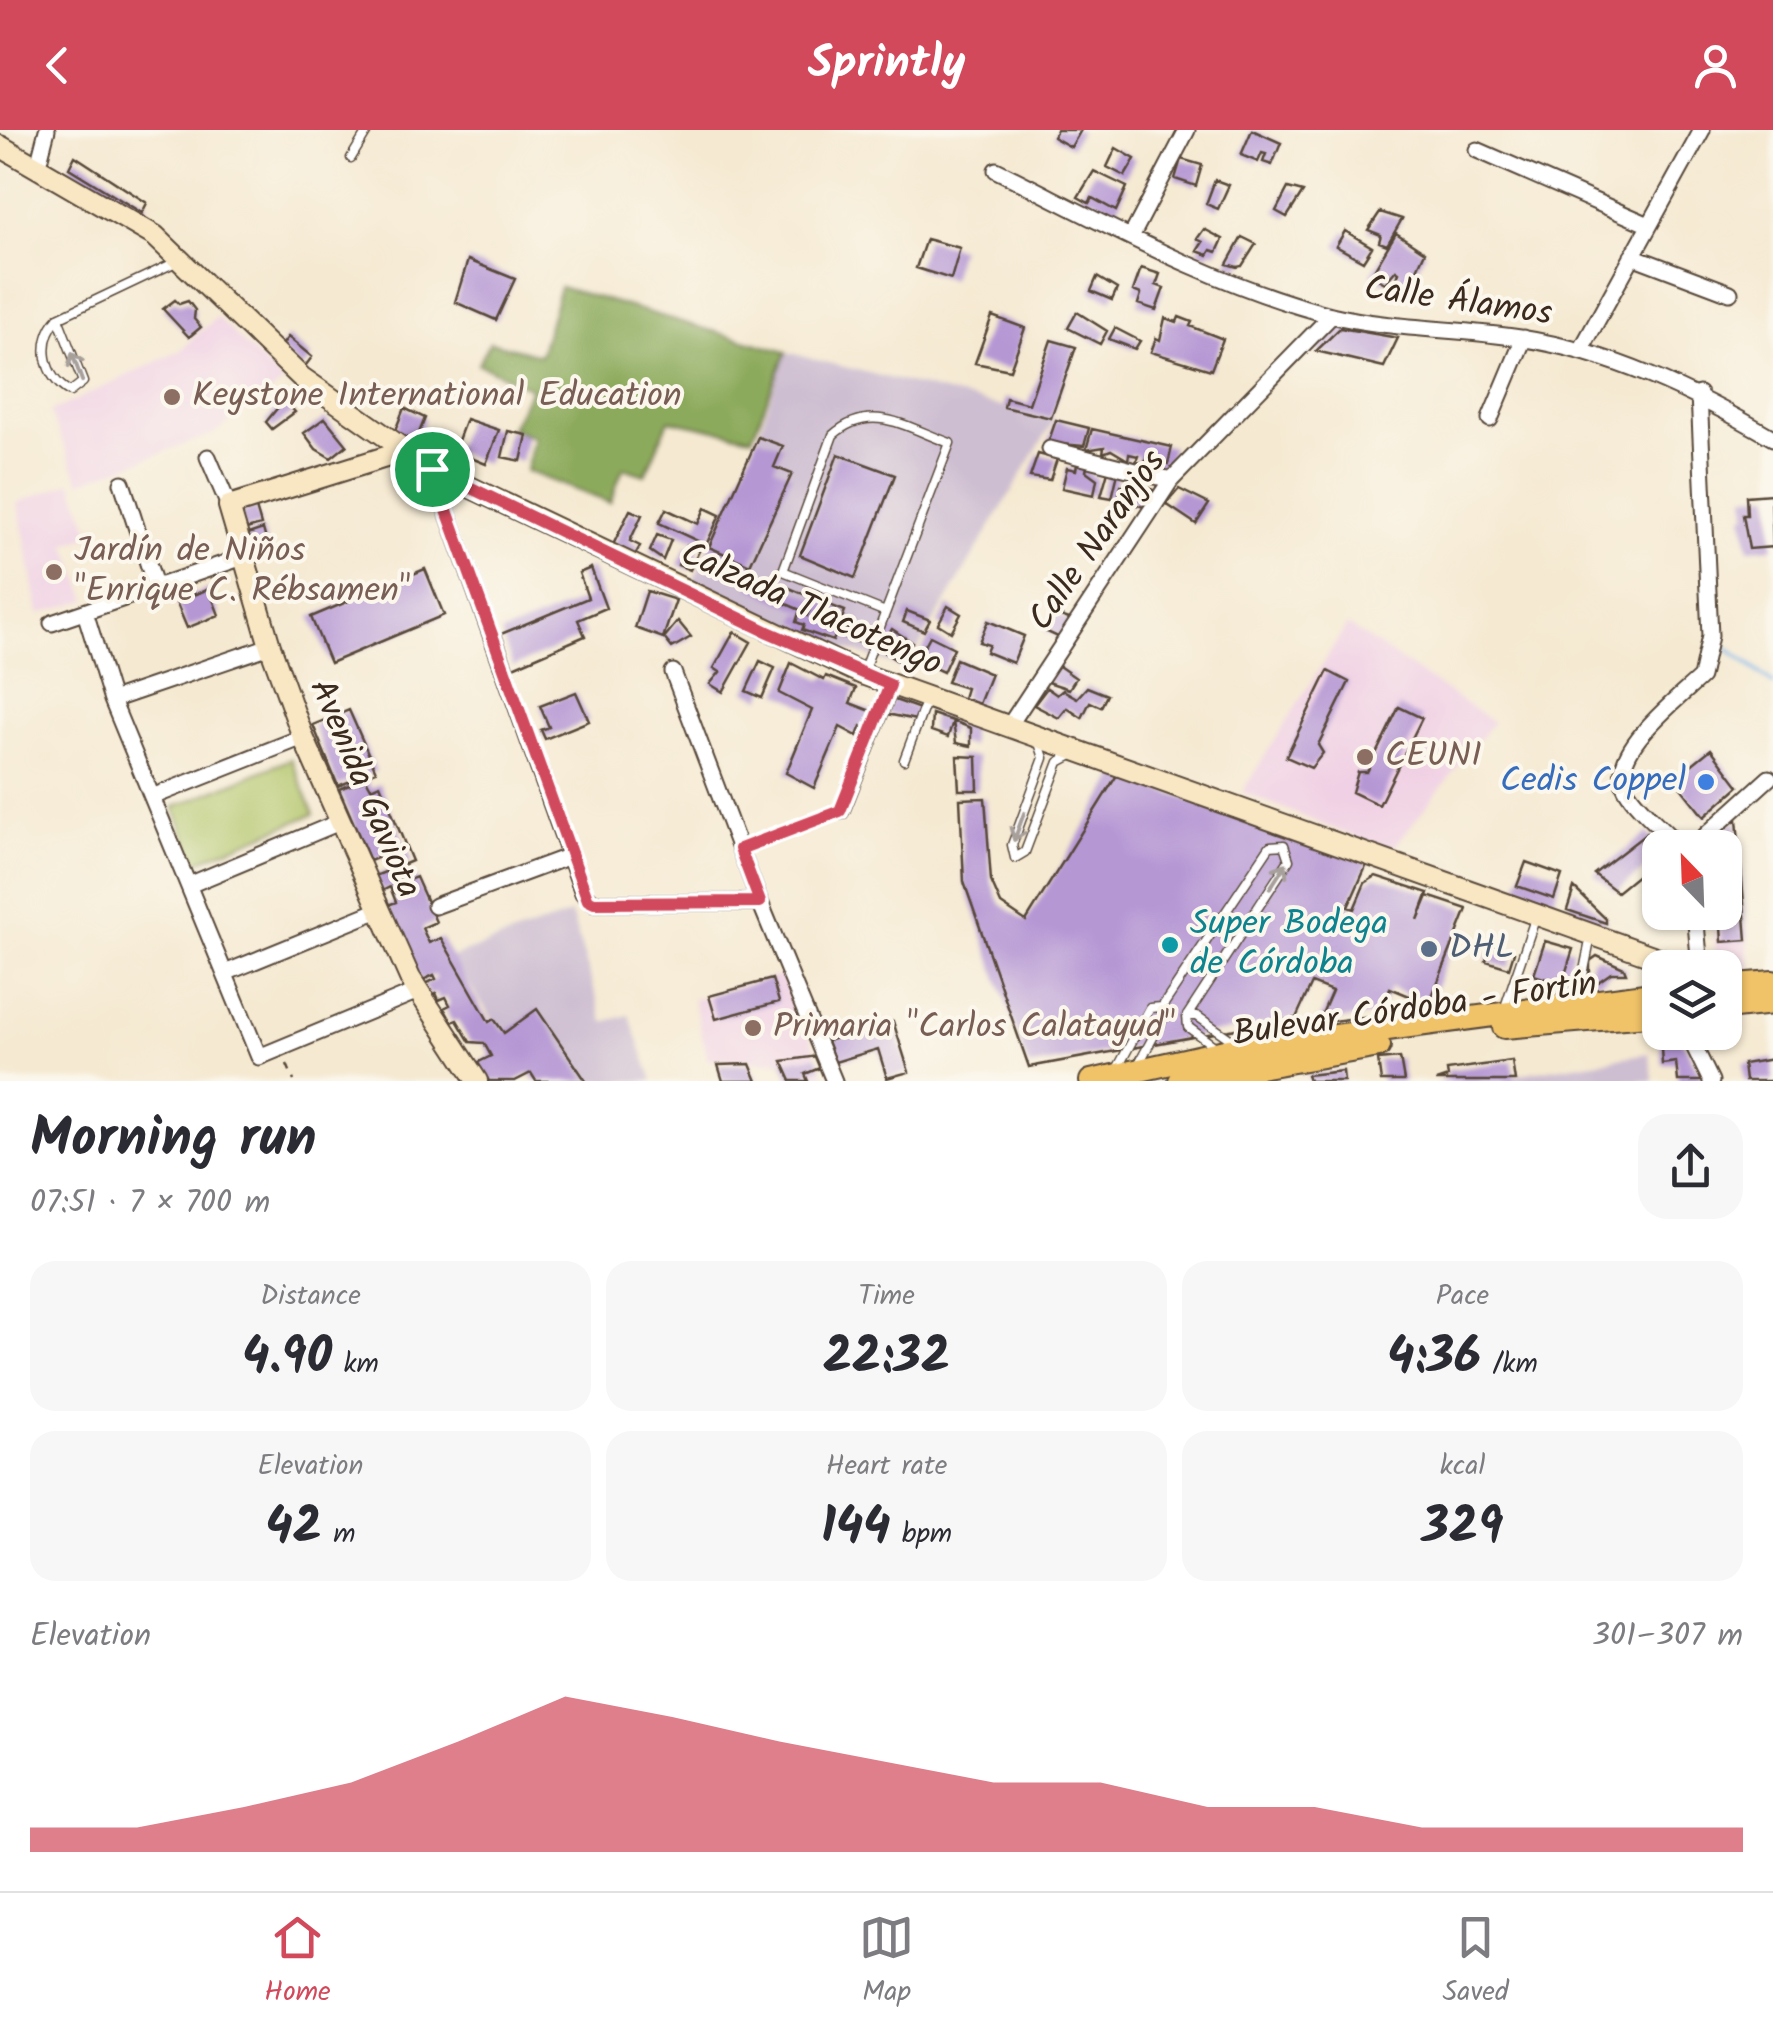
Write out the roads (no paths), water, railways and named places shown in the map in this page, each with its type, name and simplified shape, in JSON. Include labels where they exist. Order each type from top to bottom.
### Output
[{"type":"main road","points":[[1742,985],[1773,982]]},
{"type":"main road","name":"Bulevar Córdoba - Fortín","points":[[1116,1077],[1504,1012],[1642,995]]},
{"type":"main road","points":[[1742,1007],[1773,1004]]},
{"type":"main road","name":"Bulevar Córdoba - Fortín","points":[[1180,1081],[1232,1055],[1642,1015]]},
{"type":"street","points":[[38,165],[47,130]]},
{"type":"street","points":[[1131,236],[1187,130]]},
{"type":"street","points":[[1581,350],[1702,130]]},
{"type":"street","name":"Calzada Tlacotengo","points":[[0,146],[156,236],[301,377],[432,469],[862,674],[1642,951]]},
{"type":"street","points":[[1477,150],[1650,224]]},
{"type":"street","name":"Calle Álamos","points":[[996,170],[1131,236],[1262,293],[1332,315],[1524,338],[1581,350],[1699,394],[1773,438]]},
{"type":"street","points":[[1632,256],[1730,293]]},
{"type":"street","name":"Calle Naranjos","points":[[1009,726],[1171,480],[1332,315]]},
{"type":"street","points":[[1490,419],[1524,338]]},
{"type":"street","points":[[1664,830],[1625,787],[1623,769],[1628,748],[1701,676],[1707,663],[1710,636],[1699,394]]},
{"type":"street","points":[[1050,450],[1171,480]]},
{"type":"street","points":[[208,457],[229,506],[406,451]]},
{"type":"street","points":[[432,469],[583,893],[594,903],[760,902]]},
{"type":"street","points":[[122,483],[155,586]]},
{"type":"street","name":"Avenida Gaviota","points":[[229,506],[270,646],[303,737],[418,991],[477,1081]]},
{"type":"street","points":[[52,623],[242,556]]},
{"type":"street","points":[[85,612],[112,700],[259,1057],[418,991]]},
{"type":"street","points":[[112,700],[270,646]]},
{"type":"street","points":[[673,672],[760,902],[834,1081]]},
{"type":"street","points":[[840,811],[890,685]]},
{"type":"street","points":[[152,797],[303,737]]},
{"type":"street","points":[[1710,830],[1769,778]]},
{"type":"street","points":[[189,885],[342,821]]},
{"type":"street","points":[[434,906],[570,856]]},
{"type":"street","points":[[225,973],[379,910]]},
{"type":"street","points":[[1695,1050],[1710,1081]]},
{"type":"lane","points":[[352,158],[368,130]]},
{"type":"lane","points":[[58,318],[83,382],[70,392],[58,386],[46,359],[50,327],[58,318],[180,260]]},
{"type":"lane","points":[[862,674],[950,442],[870,415],[848,421],[832,434],[783,571],[883,611]]},
{"type":"lane","points":[[904,760],[927,698]]},
{"type":"lane","points":[[1036,735],[1044,758],[1012,845],[1015,858],[1026,852],[1059,762],[1080,751]]},
{"type":"lane","points":[[1116,1077],[1164,1017],[1162,1006],[1270,846],[1284,845],[1289,860],[1187,1016],[1188,1027],[1232,1055]]},
{"type":"lane","points":[[1504,1012],[1538,912]]},
{"type":"lane","points":[[1578,1002],[1592,931]]},
{"type":"lane","points":[[1116,1077],[1150,1008],[1162,1006]]},
{"type":"lane","points":[[1187,1016],[1198,1016],[1232,1055]]},
{"type":"waterway","points":[[1721,643],[1773,684]]},
{"type":"place","name":"Keystone International Education","points":[[172,397]]},
{"type":"place","name":"Jardín de Niños \"Enrique C. Rébsamen\"","points":[[54,572]]},
{"type":"place","name":"CEUNI","points":[[1365,757]]},
{"type":"place","name":"Cedis Coppel","points":[[1706,782]]},
{"type":"place","name":"Super Bodega de Córdoba","points":[[1170,945]]},
{"type":"place","name":"DHL","points":[[1429,949]]},
{"type":"place","name":"Primaria \"Carlos Calatayud\"","points":[[753,1028]]}]
